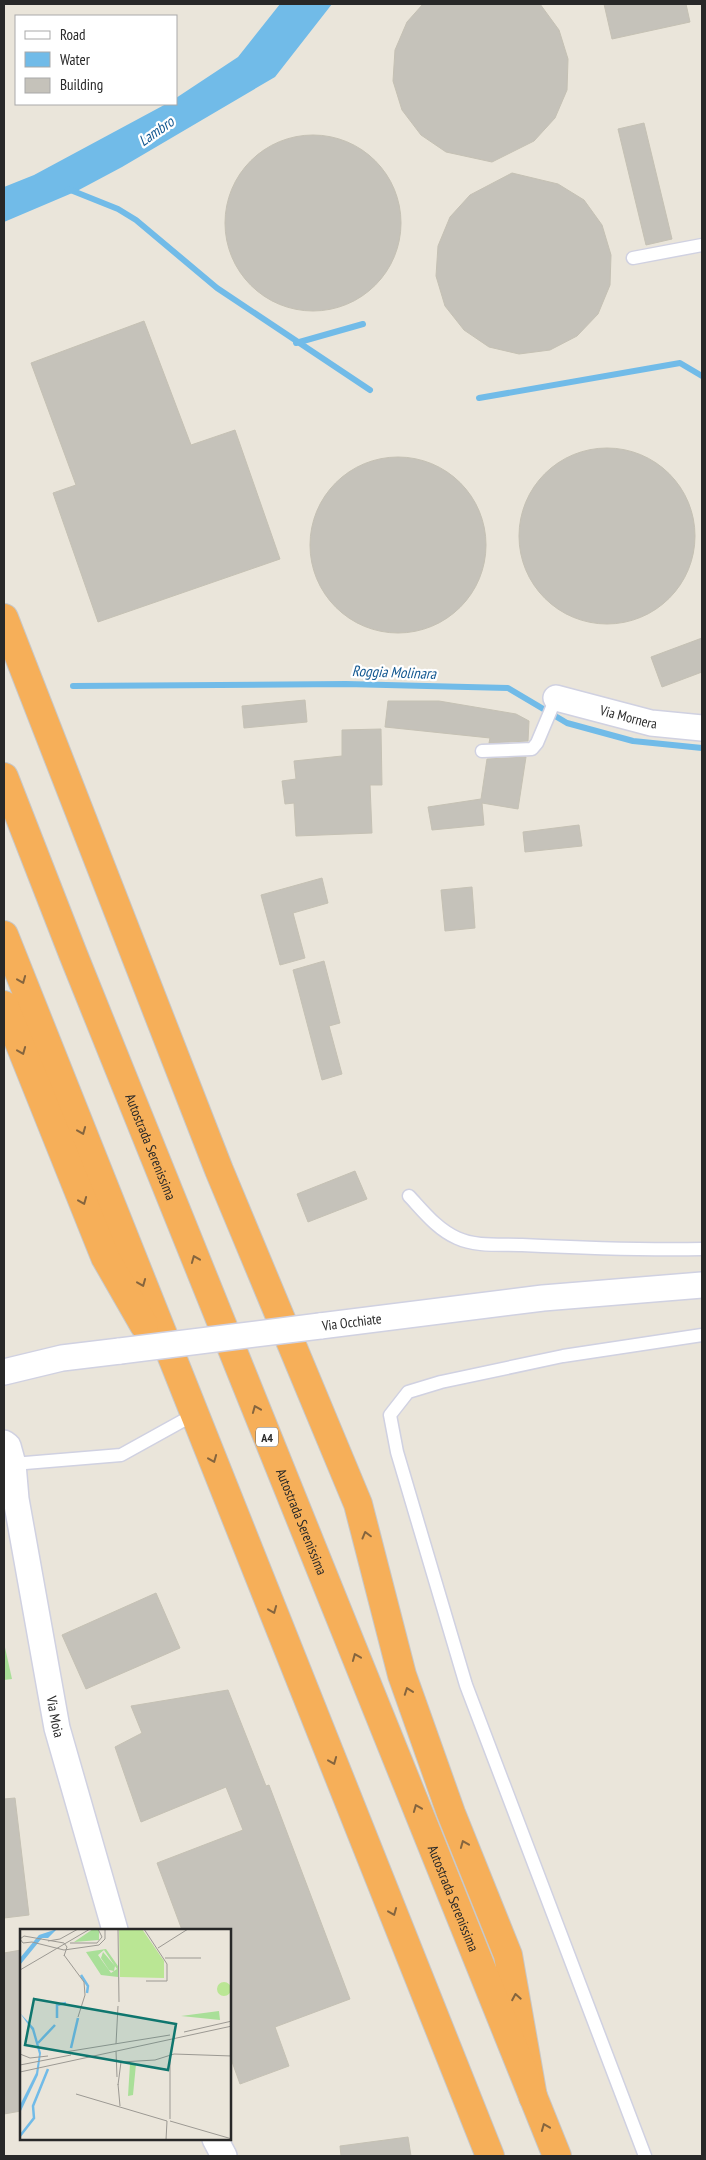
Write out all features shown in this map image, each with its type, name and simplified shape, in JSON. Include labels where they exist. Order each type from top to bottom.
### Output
[{"type":"highway","points":[[4,618],[219,1170],[358,1504],[402,1675],[451,1812],[508,1955],[533,2097]]},
{"type":"highway","name":"Autostrada Serenissima","points":[[4,777],[76,963],[557,2156]]},
{"type":"highway","points":[[4,936],[490,2156]]},
{"type":"highway","points":[[4,1006],[105,1257],[194,1414]]},
{"type":"street","name":"Via Mornera","points":[[554,703],[651,723],[702,728]]},
{"type":"street","name":"Via Occhiate","points":[[4,1372],[62,1358],[543,1298],[702,1285]]},
{"type":"street","name":"Via Moia","points":[[8,1454],[57,1728],[115,1929]]},
{"type":"street","points":[[216,2140],[224,2156]]},
{"type":"lane","points":[[633,258],[702,245]]},
{"type":"lane","points":[[482,751],[532,749],[554,703]]},
{"type":"lane","points":[[409,1196],[439,1228],[460,1239],[484,1243],[549,1247],[644,1250],[702,1249]]},
{"type":"lane","points":[[645,2156],[466,1685],[397,1452],[390,1415],[408,1392],[441,1382],[563,1356],[702,1335]]},
{"type":"lane","points":[[8,1454],[121,1455],[194,1414]]},
{"type":"green space","points":[[4,1643],[12,1679],[4,1680]]},
{"type":"water","name":"Lambro","points":[[280,4],[332,4],[275,77],[122,167],[77,191],[4,222],[4,187],[34,175],[164,105],[178,105],[178,97],[238,57]]},
{"type":"building","points":[[423,4],[540,4],[559,30],[568,59],[567,90],[555,118],[534,141],[492,162],[446,152],[421,135],[402,110],[393,81],[395,50],[407,22]]},
{"type":"building","points":[[604,4],[686,4],[690,22],[612,39]]},
{"type":"building","points":[[644,123],[672,239],[646,245],[618,129]]},
{"type":"building","points":[[313,135],[330,137],[346,142],[369,155],[381,167],[397,198],[401,223],[399,240],[394,256],[381,279],[369,291],[338,307],[313,311],[296,309],[280,304],[257,291],[245,279],[229,248],[225,223],[227,206],[232,190],[245,167],[257,155],[288,139]]},
{"type":"building","points":[[512,173],[558,184],[584,200],[602,225],[611,255],[610,285],[598,314],[577,336],[550,350],[519,354],[489,347],[464,330],[445,306],[436,276],[438,246],[450,217],[470,195]]},
{"type":"building","points":[[144,321],[191,445],[235,430],[280,559],[98,622],[53,493],[76,485],[31,363]]},
{"type":"building","points":[[607,448],[624,450],[640,455],[663,468],[675,480],[691,511],[695,536],[693,553],[688,569],[675,592],[663,604],[632,620],[607,624],[590,622],[574,617],[551,604],[539,592],[523,561],[519,536],[521,519],[526,503],[539,480],[551,468],[582,452]]},
{"type":"building","points":[[398,457],[415,459],[431,464],[454,477],[466,489],[482,520],[486,545],[484,562],[479,578],[466,601],[454,613],[423,629],[398,633],[381,631],[365,626],[342,613],[330,601],[314,570],[310,545],[312,528],[317,512],[330,489],[342,477],[373,461]]},
{"type":"building","points":[[702,638],[702,672],[662,687],[651,657]]},
{"type":"building","points":[[305,700],[307,722],[244,728],[242,706]]},
{"type":"building","points":[[388,701],[439,701],[516,714],[529,721],[528,741],[489,743],[490,738],[385,727]]},
{"type":"building","points":[[381,729],[382,785],[370,785],[372,833],[296,836],[294,803],[285,804],[282,781],[296,779],[294,761],[342,756],[342,730]]},
{"type":"building","points":[[526,757],[518,809],[482,803],[484,825],[432,830],[428,807],[481,799],[487,759]]},
{"type":"building","points":[[579,825],[582,846],[525,852],[523,832]]},
{"type":"building","points":[[322,878],[328,903],[293,913],[305,958],[280,965],[261,895]]},
{"type":"building","points":[[472,887],[475,928],[445,931],[441,890]]},
{"type":"building","points":[[324,961],[340,1023],[329,1026],[342,1074],[322,1080],[293,970]]},
{"type":"building","points":[[355,1171],[367,1199],[308,1222],[297,1194]]},
{"type":"building","points":[[156,1593],[180,1648],[86,1689],[62,1635]]},
{"type":"building","points":[[228,1690],[266,1786],[269,1785],[350,1999],[275,2027],[289,2066],[240,2084],[231,2059],[231,1929],[182,1929],[157,1863],[243,1830],[226,1787],[141,1822],[115,1747],[142,1733],[131,1706]]},
{"type":"building","points":[[15,1798],[29,1915],[4,1918],[4,1799]]},
{"type":"building","points":[[20,1950],[20,2111],[4,2114],[4,1953]]},
{"type":"building","points":[[408,2137],[411,2156],[341,2156],[340,2146]]},
{"type":"waterway","points":[[68,189],[118,209],[136,220],[217,288],[370,390]]},
{"type":"waterway","points":[[296,343],[363,324]]},
{"type":"waterway","points":[[479,398],[680,363],[702,376]]},
{"type":"waterway","name":"Roggia Molinara","points":[[73,686],[346,684],[508,688],[567,723],[633,741],[702,748]]}]
